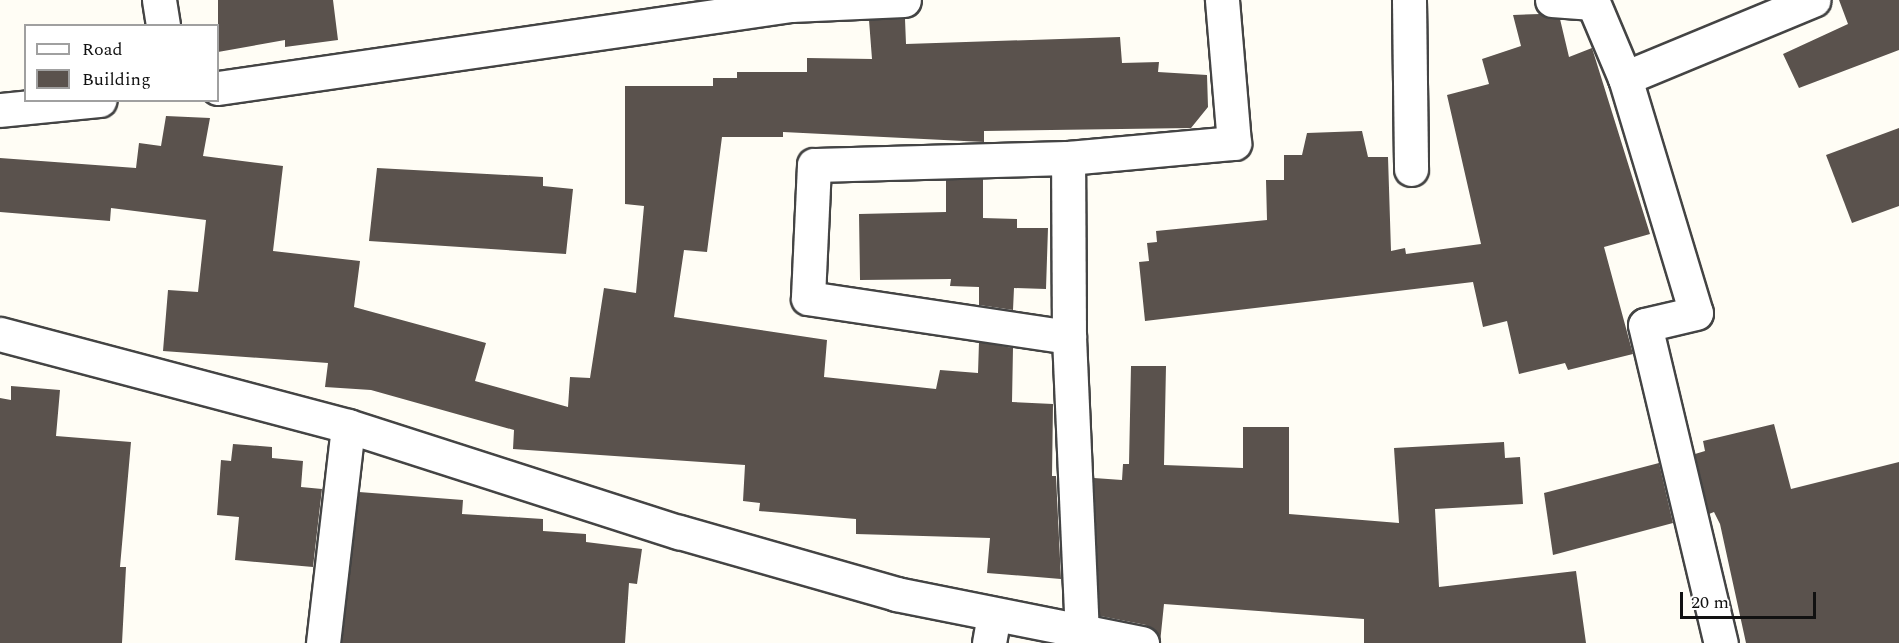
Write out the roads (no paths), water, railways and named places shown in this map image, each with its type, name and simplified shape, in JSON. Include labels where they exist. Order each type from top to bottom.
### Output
[{"type":"street","points":[[159,0],[163,24]]},
{"type":"street","points":[[219,88],[790,3],[904,0]]},
{"type":"street","points":[[1069,337],[808,298],[814,165],[1068,158],[1234,143],[1222,0]]},
{"type":"street","points":[[1409,0],[1411,169]]},
{"type":"street","points":[[1552,0],[1593,1],[1625,78],[1696,313],[1645,326],[1720,643]]},
{"type":"street","points":[[1625,78],[1814,0]]},
{"type":"street","points":[[0,110],[80,102]]},
{"type":"street","points":[[1068,158],[1069,337],[1082,632]]},
{"type":"street","points":[[0,334],[348,426],[679,532],[896,594],[992,629],[1082,632],[1142,643]]},
{"type":"street","points":[[323,643],[348,426]]}]
